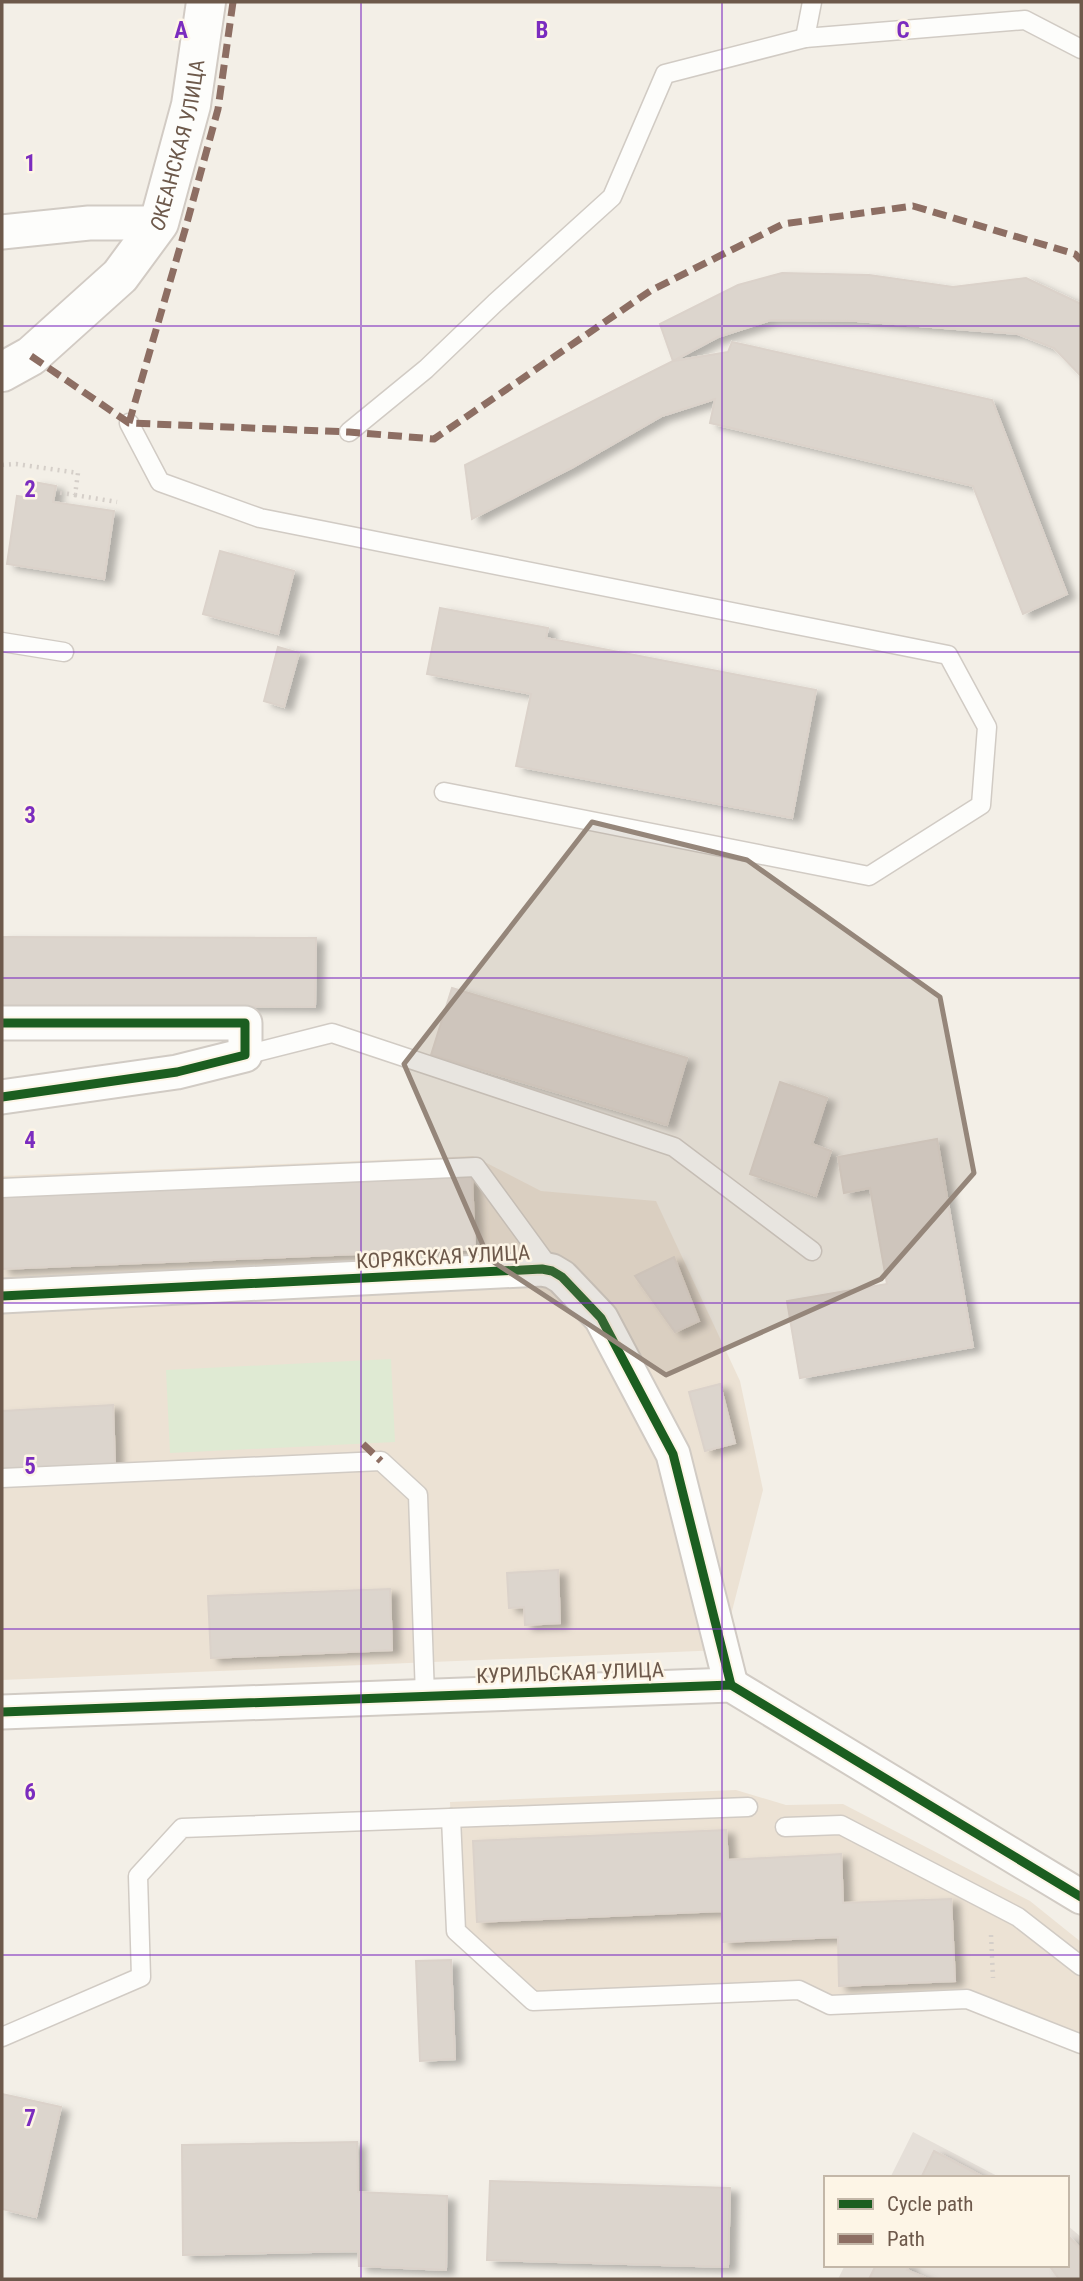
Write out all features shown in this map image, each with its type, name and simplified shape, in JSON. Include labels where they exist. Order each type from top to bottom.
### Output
[{"type":"main road","name":"ОКЕАНСКАЯ УЛИЦА","points":[[2,372],[31,356],[120,276],[159,223],[191,105],[206,2]]},
{"type":"street","points":[[2,232],[89,223],[159,223]]},
{"type":"street","points":[[2,1023],[244,1023],[245,1055],[177,1072],[2,1097]]},
{"type":"street","name":"КОРЯКСКАЯ УЛИЦА","points":[[2,1296],[552,1270],[601,1318],[673,1454],[731,1685]]},
{"type":"street","points":[[731,1685],[1081,1898]]},
{"type":"street","name":"КУРИЛЬСКАЯ УЛИЦА","points":[[2,1712],[731,1685]]},
{"type":"lane","points":[[805,38],[812,2]]},
{"type":"lane","points":[[349,432],[426,369],[612,197],[665,74],[805,38],[1026,20],[1081,49]]},
{"type":"lane","points":[[129,423],[160,482],[260,518],[948,655],[987,727],[981,805],[869,876],[444,792]]},
{"type":"lane","points":[[2,642],[64,652]]},
{"type":"lane","points":[[245,1055],[332,1033],[674,1147],[812,1251]]},
{"type":"lane","points":[[2,1188],[476,1167],[552,1270]]},
{"type":"lane","points":[[2,1478],[381,1461],[418,1495],[425,1696]]},
{"type":"lane","points":[[2,2037],[141,1978],[138,1876],[182,1828],[748,1807]]},
{"type":"lane","points":[[451,1818],[456,1931],[533,2001],[799,1990],[830,2005],[967,1999],[1081,2044]]},
{"type":"lane","points":[[785,1828],[841,1825],[1018,1917],[1081,1966]]},
{"type":"path","points":[[2,465],[16,464],[78,473],[75,495]]},
{"type":"path","points":[[55,492],[117,502]]},
{"type":"highlighted area","points":[[592,822],[747,860],[940,997],[974,1173],[881,1279],[666,1375],[489,1259],[404,1064]]},
{"type":"shaded area","points":[[473,1156],[541,1191],[656,1201],[740,1381],[763,1490],[722,1650],[2,1680],[2,1176]]},
{"type":"shaded area","points":[[736,1790],[786,1805],[843,1804],[1030,1901],[1081,1942],[1081,2044],[967,1999],[830,2005],[799,1990],[533,2001],[456,1931],[450,1802]]},
{"type":"shaded area","points":[[913,2132],[997,2176],[891,2176]]},
{"type":"shaded area","points":[[1069,2227],[1081,2237],[1081,2279],[838,2279],[844,2267],[1069,2267]]},
{"type":"green space","points":[[391,1359],[395,1442],[170,1453],[166,1370]]},
{"type":"building","points":[[782,273],[869,275],[953,287],[1026,278],[1081,304],[1081,376],[1054,348],[1018,334],[857,321],[771,320],[718,337],[673,361],[660,324],[738,285]]},
{"type":"building","points":[[732,342],[992,400],[1067,594],[1023,614],[973,486],[710,423],[715,399],[662,416],[573,467],[472,519],[465,465],[673,361],[728,352]]},
{"type":"building","points":[[34,482],[56,486],[53,502],[114,511],[104,579],[7,564],[17,496],[31,498]]},
{"type":"building","points":[[220,551],[294,571],[278,634],[203,614]]},
{"type":"building","points":[[440,608],[548,628],[546,638],[816,690],[792,818],[516,766],[531,694],[427,674]]},
{"type":"building","points":[[278,647],[299,653],[284,707],[264,701]]},
{"type":"building","points":[[2,937],[316,938],[315,1007],[2,1005]]},
{"type":"building","points":[[452,988],[687,1058],[667,1125],[431,1055]]},
{"type":"building","points":[[780,1082],[827,1098],[812,1144],[831,1151],[816,1196],[750,1174]]},
{"type":"building","points":[[937,1139],[973,1347],[800,1378],[787,1301],[887,1284],[870,1188],[844,1193],[838,1157]]},
{"type":"building","points":[[472,1177],[475,1249],[2,1269],[2,1197]]},
{"type":"building","points":[[674,1257],[699,1321],[675,1332],[635,1276]]},
{"type":"building","points":[[720,1384],[735,1443],[705,1451],[689,1392]]},
{"type":"building","points":[[113,1405],[115,1464],[2,1469],[2,1411]]},
{"type":"building","points":[[558,1570],[560,1623],[525,1625],[524,1607],[509,1608],[507,1573]]},
{"type":"building","points":[[390,1589],[392,1650],[211,1658],[208,1596]]},
{"type":"building","points":[[726,1830],[728,1860],[841,1854],[843,1903],[951,1899],[955,1981],[839,1986],[838,1937],[723,1942],[722,1911],[477,1922],[473,1841]]},
{"type":"building","points":[[451,1960],[455,2059],[420,2061],[416,1961]]},
{"type":"building","points":[[2,2094],[61,2107],[36,2217],[2,2209]]},
{"type":"building","points":[[357,2142],[358,2192],[447,2196],[446,2270],[359,2266],[358,2251],[183,2255],[182,2145]]},
{"type":"building","points":[[934,2151],[981,2176],[922,2176]]},
{"type":"building","points":[[490,2181],[730,2188],[728,2267],[487,2260]]},
{"type":"building","points":[[1069,2237],[1081,2249],[1081,2279],[1059,2279],[1050,2267],[1069,2267]]},
{"type":"building","points":[[875,2267],[908,2267],[907,2270],[928,2279],[869,2279]]},
{"type":"marked path","points":[[129,423],[218,109],[233,2]]},
{"type":"marked path","points":[[31,356],[129,423],[349,432],[434,439],[650,291],[783,224],[913,206],[1075,254],[1081,260]]},
{"type":"marked path","points":[[363,1444],[381,1461]]},
{"type":"cycle path","points":[[2,1023],[245,1023],[245,1055],[177,1072],[2,1097]]},
{"type":"cycle path","points":[[2,1296],[542,1269],[552,1271],[562,1277],[601,1318],[673,1454],[731,1685]]},
{"type":"cycle path","points":[[2,1712],[731,1685],[1081,1897]]}]
